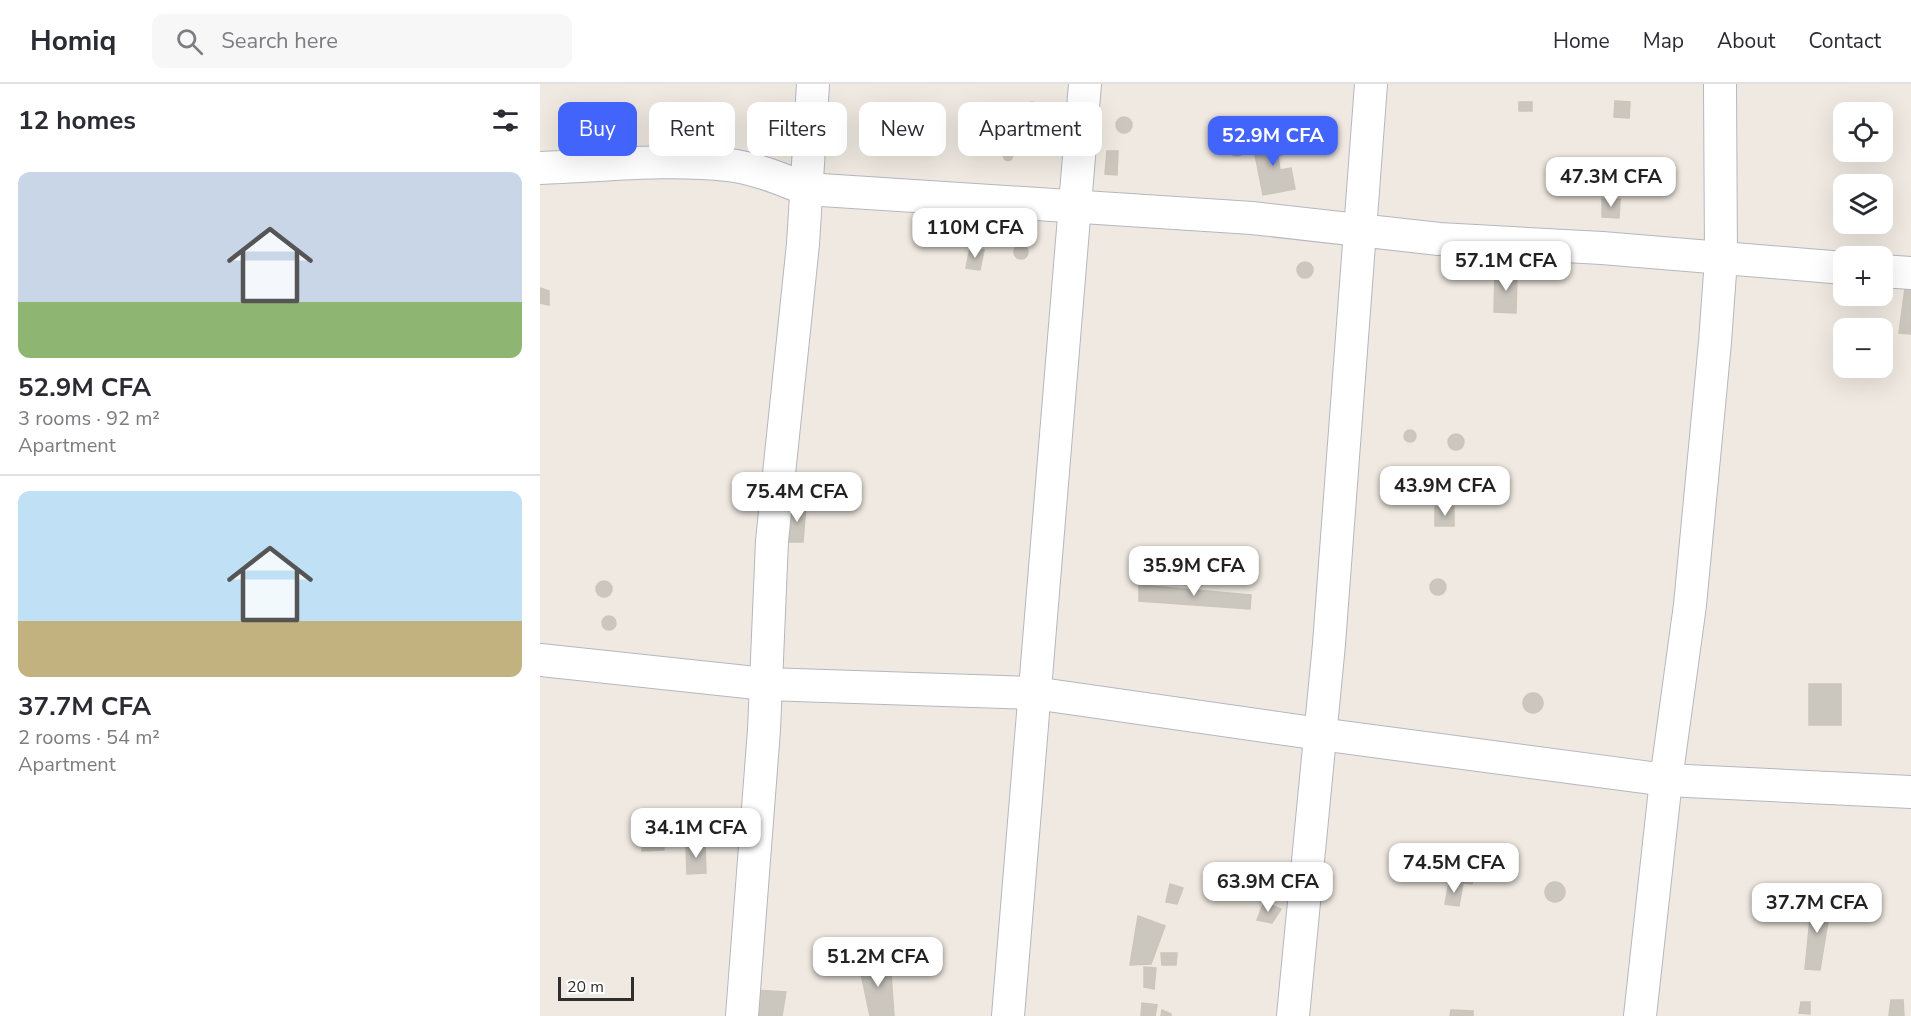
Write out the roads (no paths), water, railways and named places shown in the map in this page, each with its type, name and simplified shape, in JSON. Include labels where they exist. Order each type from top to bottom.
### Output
[{"type":"street","points":[[742,1016],[766,684],[772,541],[802,244],[813,84]]},
{"type":"street","points":[[1008,1016],[1085,84]]},
{"type":"street","points":[[1293,1016],[1329,644],[1371,84]]},
{"type":"street","points":[[1640,1016],[1666,780],[1690,605],[1715,342],[1721,259],[1720,84]]},
{"type":"street","points":[[540,168],[683,162],[729,165],[767,173],[806,189],[1252,218],[1439,239],[1602,248],[1833,267]]},
{"type":"street","points":[[1893,272],[1911,273]]},
{"type":"street","points":[[540,660],[766,684],[1034,693],[1666,780],[1911,792]]}]
